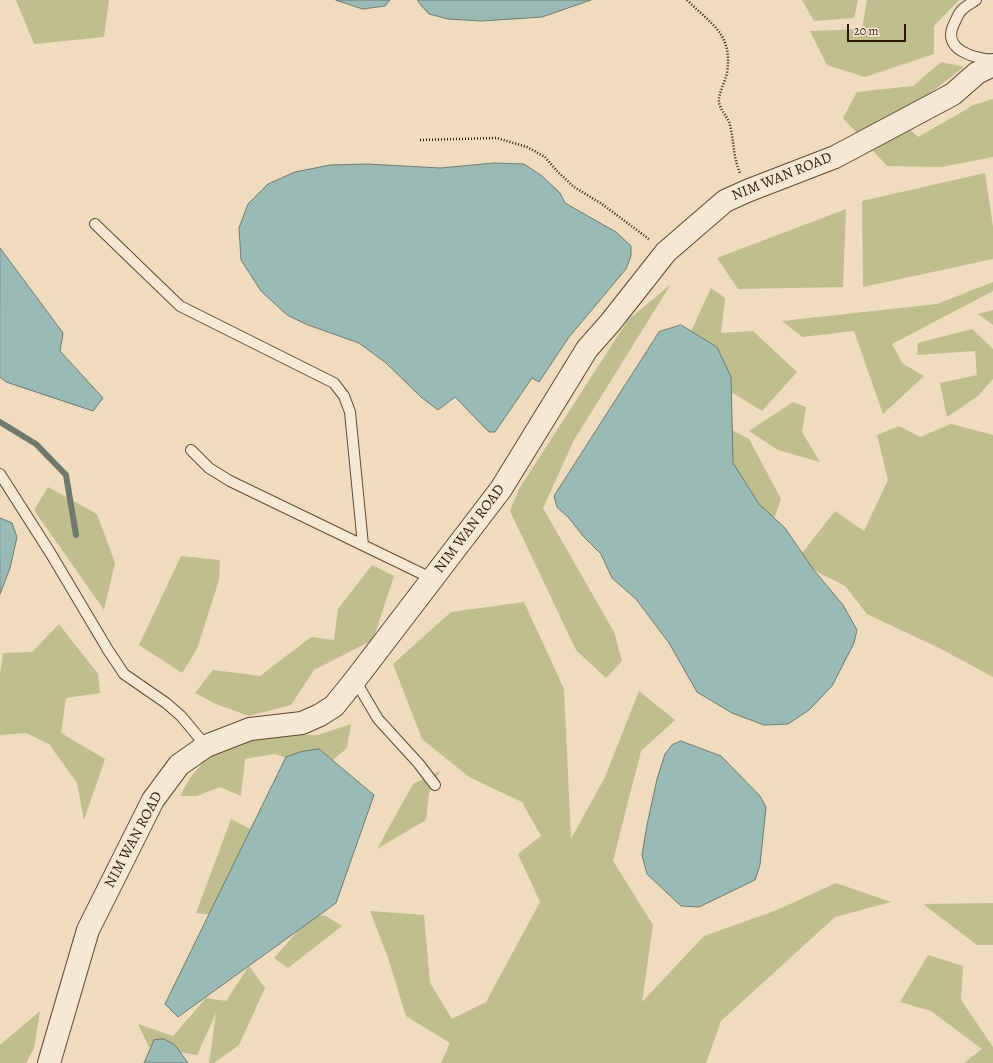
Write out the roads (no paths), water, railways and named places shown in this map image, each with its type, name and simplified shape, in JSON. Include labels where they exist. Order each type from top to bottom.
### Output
[{"type":"street","name":"NIM WAN ROAD","points":[[49,1063],[88,930],[153,800],[179,765],[206,746],[250,729],[302,723],[320,715],[334,706],[501,489],[587,349],[610,323],[666,252],[725,201],[835,157],[953,94],[977,73],[993,65]]},
{"type":"lane","points":[[976,0],[962,10],[951,30],[951,40],[970,56],[979,59],[993,60]]},
{"type":"lane","points":[[95,224],[180,306],[334,383],[344,396],[350,412],[363,545]]},
{"type":"lane","points":[[191,450],[209,468],[230,481],[433,579]]},
{"type":"lane","points":[[0,474],[124,674],[166,703],[181,716],[206,746]]},
{"type":"lane","points":[[355,680],[378,719],[419,764],[435,785]]},
{"type":"water","points":[[336,0],[390,0],[385,6],[363,9]]},
{"type":"water","points":[[418,0],[591,0],[542,17],[482,21],[448,19],[429,14]]},
{"type":"water","points":[[494,163],[524,164],[542,176],[560,193],[565,203],[616,232],[631,246],[631,256],[626,269],[569,337],[539,382],[532,378],[495,432],[489,432],[455,397],[438,410],[421,397],[386,363],[359,343],[308,325],[287,315],[261,291],[241,260],[239,228],[248,204],[268,184],[295,172],[330,165],[368,164],[440,168]]},
{"type":"water","points":[[0,248],[63,333],[60,351],[103,398],[93,411],[6,382],[0,377]]},
{"type":"water","points":[[681,325],[717,347],[731,377],[733,463],[759,504],[785,528],[813,569],[843,605],[857,630],[854,643],[832,686],[809,710],[788,724],[764,725],[732,713],[697,692],[669,643],[636,599],[612,578],[601,554],[557,507],[554,496],[659,332]]},
{"type":"water","points":[[0,518],[12,523],[17,537],[10,568],[0,594]]},
{"type":"water","points":[[681,741],[721,756],[760,796],[766,807],[760,865],[755,880],[699,907],[681,906],[647,874],[642,855],[657,779],[665,754],[672,745]]},
{"type":"water","points":[[319,749],[374,795],[336,903],[178,1017],[165,1004],[286,757],[300,752]]},
{"type":"water","points":[[164,1039],[175,1045],[188,1063],[144,1063],[154,1040]]},
{"type":"waterway","points":[[0,422],[36,444],[66,475],[76,535]]}]
